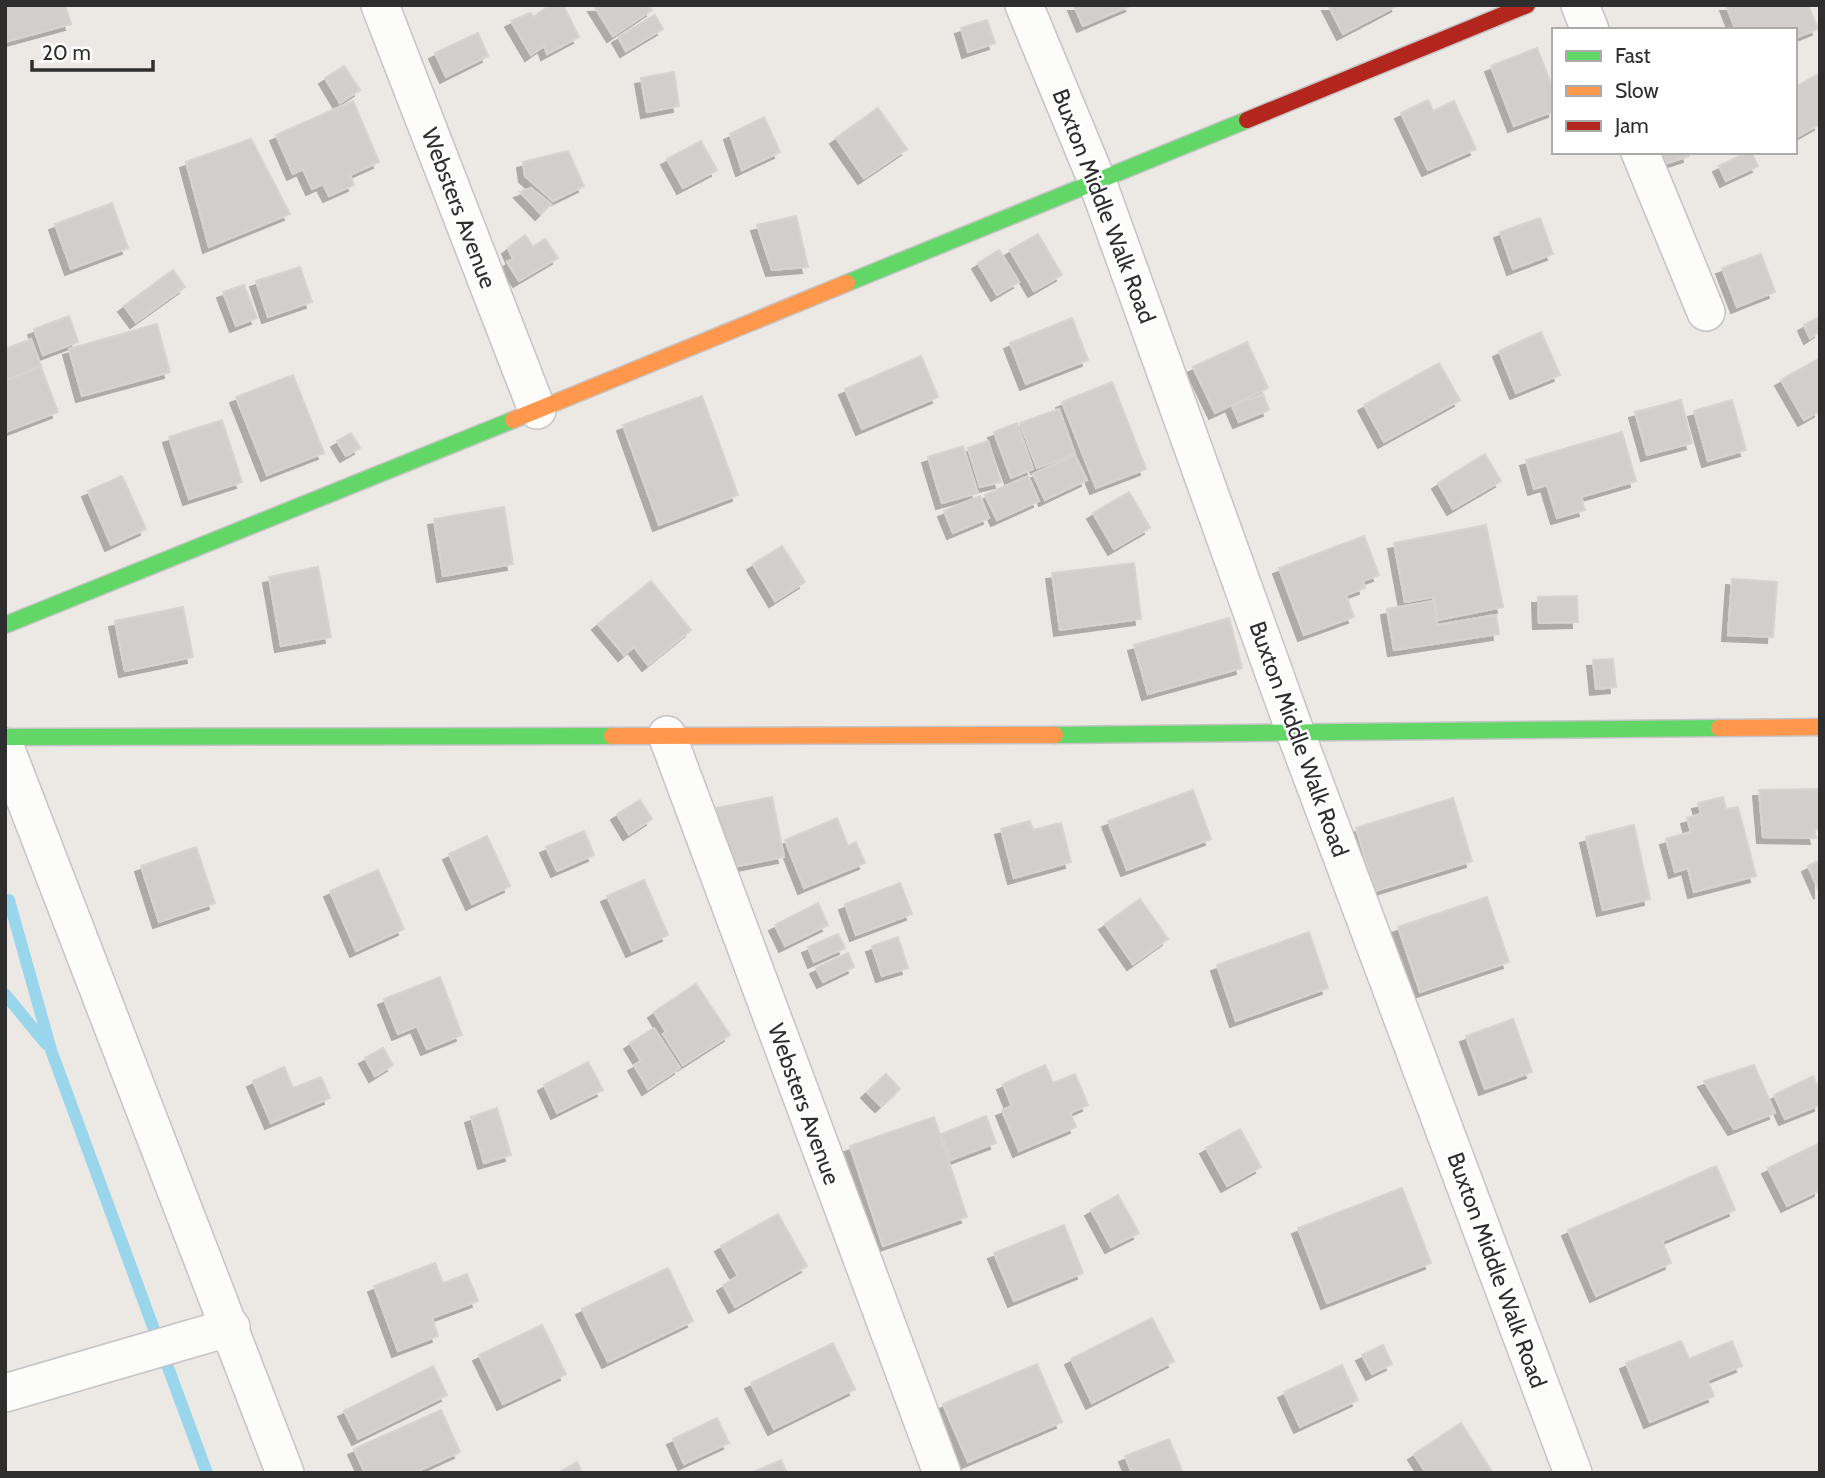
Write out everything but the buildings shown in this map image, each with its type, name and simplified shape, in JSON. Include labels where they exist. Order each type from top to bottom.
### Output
[{"type":"main road","points":[[5,625],[1527,5]]},
{"type":"main road","points":[[5,737],[1296,734],[1820,727]]},
{"type":"street","name":"Websters Avenue","points":[[380,5],[537,410]]},
{"type":"street","name":"Buxton Middle Walk Road","points":[[1024,5],[1097,181],[1296,734],[1573,1473]]},
{"type":"street","points":[[1580,5],[1589,28]]},
{"type":"street","points":[[1641,154],[1706,312]]},
{"type":"street","name":"Websters Avenue","points":[[667,735],[942,1473]]},
{"type":"street","points":[[5,747],[219,1331],[285,1473]]},
{"type":"street","points":[[5,1393],[219,1331]]},
{"type":"waterway","points":[[9,900],[51,1050],[207,1473]]},
{"type":"waterway","points":[[5,994],[46,1044]]},
{"type":"traffic: fast","points":[[847,283],[1247,120]]},
{"type":"traffic: fast","points":[[5,625],[513,420]]},
{"type":"traffic: fast","points":[[1055,735],[1719,728]]},
{"type":"traffic: fast","points":[[5,737],[612,736]]},
{"type":"traffic: slow","points":[[513,420],[847,283]]},
{"type":"traffic: slow","points":[[1719,728],[1820,727]]},
{"type":"traffic: slow","points":[[612,736],[1055,735]]},
{"type":"traffic: jam","points":[[1247,120],[1527,5]]}]
